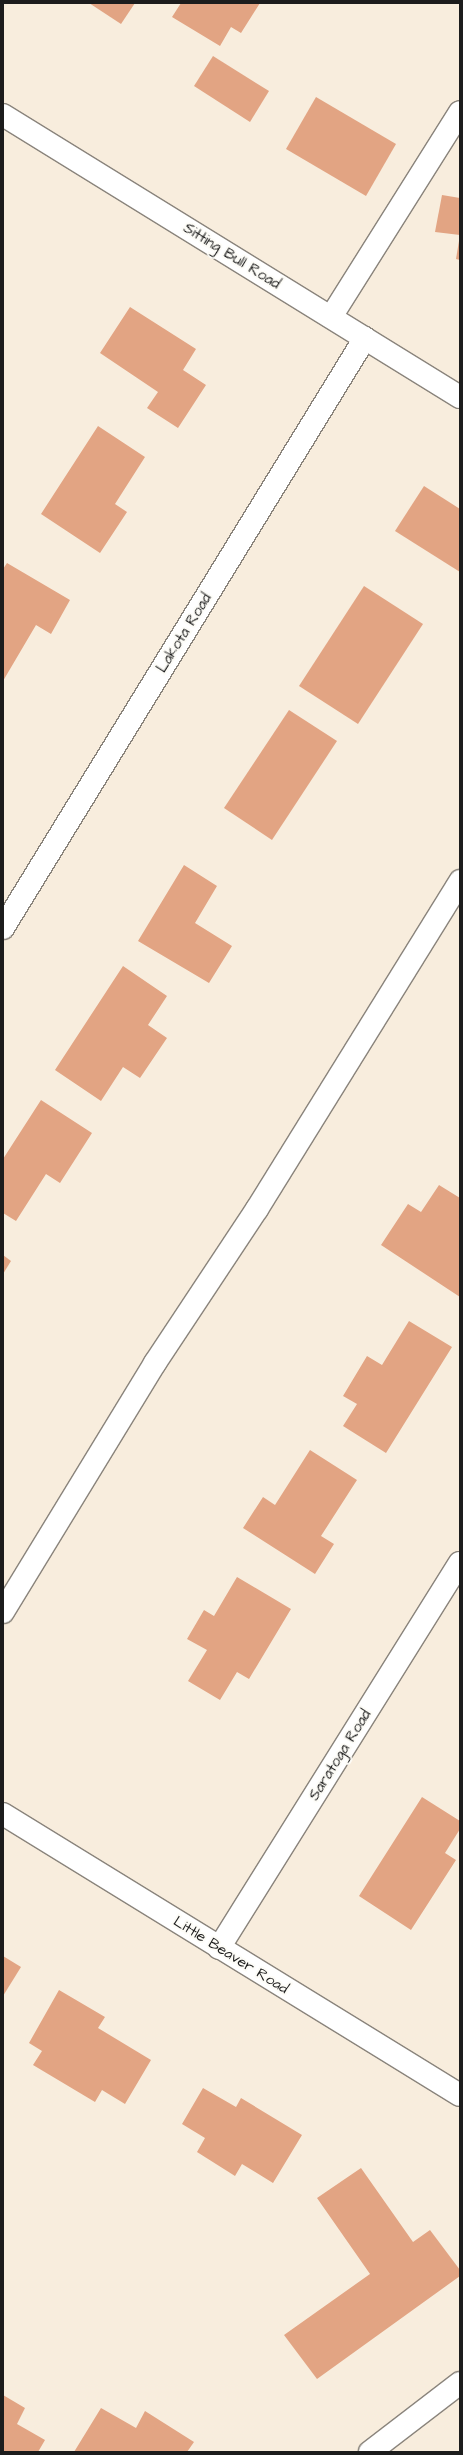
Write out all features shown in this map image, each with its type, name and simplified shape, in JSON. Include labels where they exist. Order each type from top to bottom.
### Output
[{"type":"street","points":[[331,317],[460,112]]},
{"type":"street","name":"Sitting Bull Road","points":[[3,115],[460,397]]},
{"type":"street","name":"Lakota Road","points":[[3,928],[365,338]]},
{"type":"street","points":[[3,1612],[155,1363],[257,1209],[460,881]]},
{"type":"street","name":"Saratoga Road","points":[[219,1948],[460,1563]]},
{"type":"street","name":"Little Beaver Road","points":[[3,1814],[219,1948],[460,2094]]},
{"type":"street","points":[[370,2452],[460,2383]]},
{"type":"building","points":[[89,3],[135,3],[121,24]]},
{"type":"building","points":[[181,3],[260,3],[241,33],[231,27],[220,46],[172,17]]},
{"type":"building","points":[[213,56],[269,91],[250,122],[194,86]]},
{"type":"building","points":[[316,97],[396,144],[366,196],[286,149]]},
{"type":"building","points":[[442,195],[460,198],[460,235],[435,232]]},
{"type":"building","points":[[460,241],[460,260],[456,259]]},
{"type":"building","points":[[130,307],[196,349],[183,370],[206,385],[178,428],[147,408],[158,392],[100,353]]},
{"type":"building","points":[[98,426],[145,457],[115,504],[127,512],[100,553],[41,514]]},
{"type":"building","points":[[424,486],[460,509],[460,572],[395,531]]},
{"type":"building","points":[[7,563],[70,600],[51,634],[36,625],[3,681],[3,569]]},
{"type":"building","points":[[364,586],[423,624],[358,724],[299,686]]},
{"type":"building","points":[[289,710],[337,741],[272,840],[224,808]]},
{"type":"building","points":[[184,865],[217,886],[195,923],[232,946],[209,983],[138,941]]},
{"type":"building","points":[[123,966],[167,996],[148,1025],[167,1038],[140,1078],[123,1067],[101,1101],[55,1070]]},
{"type":"building","points":[[41,1100],[92,1133],[60,1183],[46,1174],[16,1221],[3,1213],[3,1159]]},
{"type":"building","points":[[439,1185],[460,1198],[460,1297],[381,1245],[408,1204],[421,1212]]},
{"type":"building","points":[[3,1255],[11,1261],[3,1274]]},
{"type":"building","points":[[409,1321],[452,1347],[386,1453],[343,1426],[357,1404],[343,1396],[367,1356],[382,1365]]},
{"type":"building","points":[[310,1450],[357,1480],[321,1536],[334,1544],[315,1574],[243,1528],[263,1497],[275,1505]]},
{"type":"building","points":[[237,1577],[291,1609],[249,1679],[237,1672],[220,1700],[188,1681],[207,1650],[187,1639],[204,1610],[214,1616]]},
{"type":"building","points":[[422,1797],[460,1821],[460,1829],[445,1853],[456,1860],[411,1930],[359,1896]]},
{"type":"building","points":[[3,1956],[21,1967],[3,1996]]},
{"type":"building","points":[[59,1990],[105,2017],[98,2028],[151,2060],[125,2104],[102,2090],[95,2102],[33,2065],[42,2051],[29,2043]]},
{"type":"building","points":[[203,2088],[236,2107],[241,2098],[302,2135],[273,2183],[242,2164],[235,2176],[197,2152],[205,2138],[182,2124]]},
{"type":"building","points":[[361,2168],[413,2242],[430,2230],[460,2270],[460,2276],[317,2379],[284,2335],[370,2274],[317,2198]]},
{"type":"building","points":[[3,2395],[25,2408],[17,2424],[45,2440],[38,2452],[3,2452]]},
{"type":"building","points":[[101,2408],[136,2428],[145,2411],[194,2442],[187,2452],[74,2452]]}]
